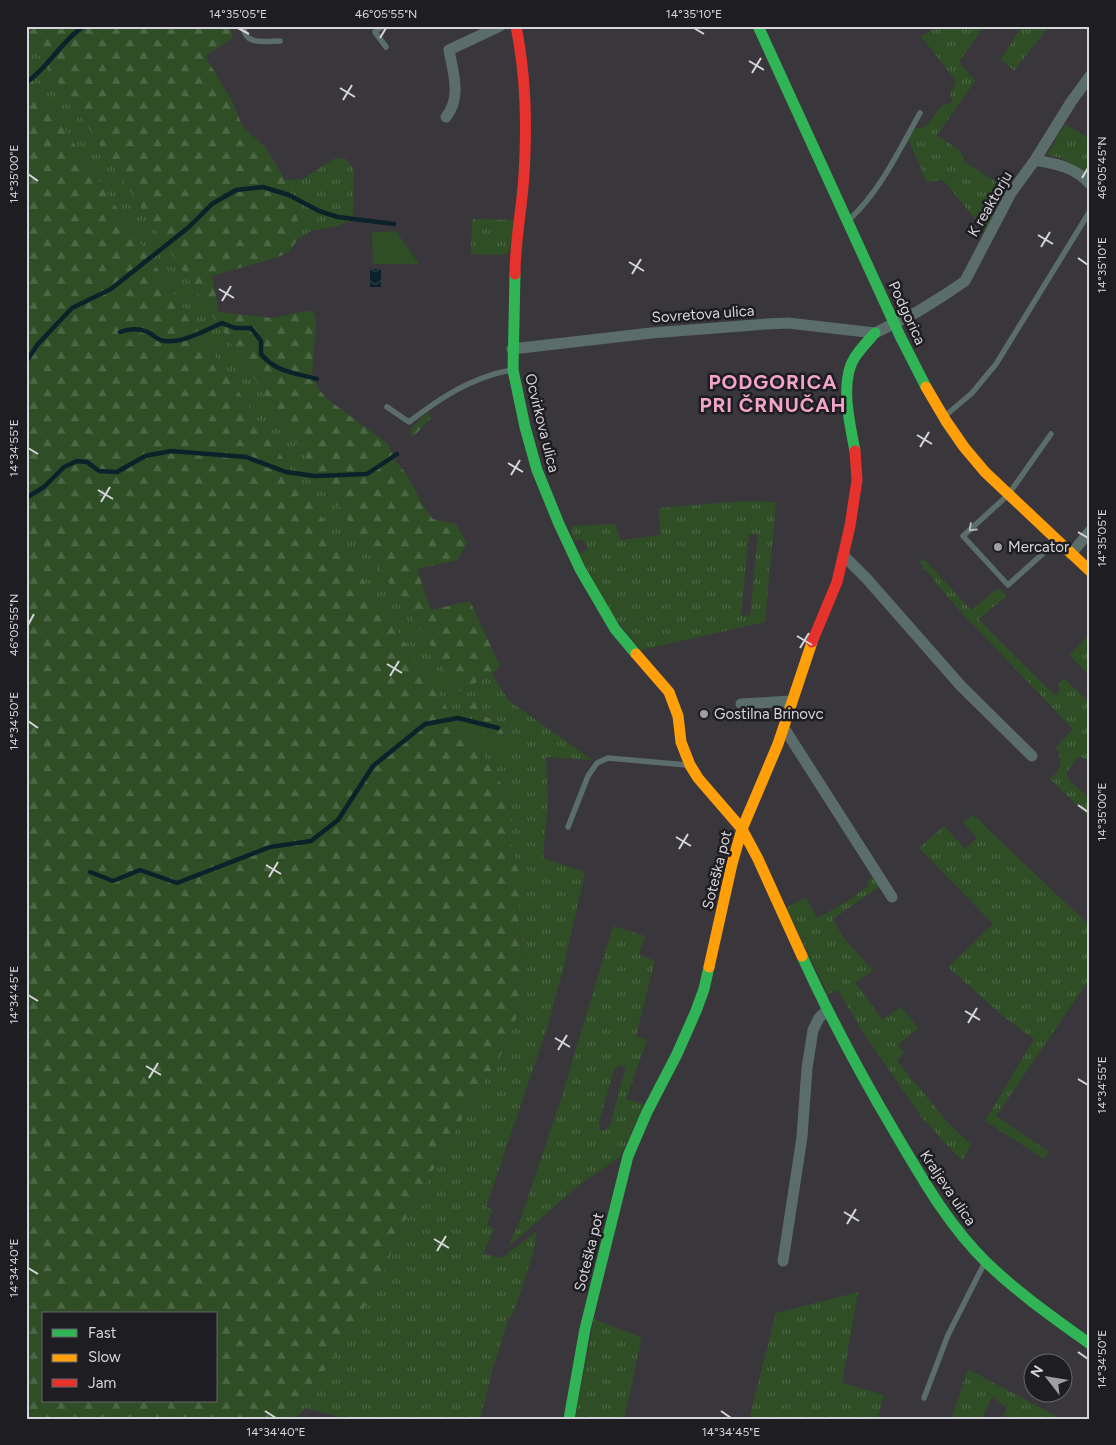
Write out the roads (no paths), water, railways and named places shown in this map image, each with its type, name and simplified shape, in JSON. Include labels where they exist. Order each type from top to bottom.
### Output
[{"type":"street","points":[[446,117],[452,110],[456,94],[449,50],[500,26]]},
{"type":"street","name":"Ocvirkova ulica","points":[[516,26],[523,62],[526,108],[524,176],[515,259],[512,349],[513,370],[525,428],[537,470],[580,569],[602,609],[616,629],[669,692],[678,716],[681,742],[690,765],[698,778],[742,829]]},
{"type":"street","name":"Podgorica","points":[[758,26],[926,389],[943,418],[971,456],[1008,495],[1090,571]]},
{"type":"street","name":"K reaktorju","points":[[895,323],[924,308],[965,281],[1011,192],[1035,160],[1071,102],[1090,76]]},
{"type":"street","points":[[1035,160],[1072,169],[1090,184]]},
{"type":"street","name":"Sovretova ulica","points":[[512,349],[651,333],[788,323],[875,333]]},
{"type":"street","points":[[875,333],[895,323]]},
{"type":"street","name":"Soteška pot","points":[[569,1419],[585,1329],[628,1156],[646,1112],[688,1029],[704,989],[732,864],[742,829],[784,728],[810,648],[837,582],[855,502],[857,470],[847,407],[848,376],[854,358],[875,333]]},
{"type":"street","points":[[1071,554],[1090,531]]},
{"type":"street","points":[[844,556],[867,579],[961,686],[1032,756]]},
{"type":"street","points":[[740,704],[792,701]]},
{"type":"street","points":[[784,728],[892,897]]},
{"type":"street","name":"Kraljeva ulica","points":[[742,829],[758,859],[828,1010],[874,1097],[925,1184],[962,1236],[986,1262],[1023,1295],[1090,1344]]},
{"type":"street","points":[[782,1261],[802,1137],[813,1030],[819,1018],[828,1010]]},
{"type":"lane","points":[[244,26],[247,38],[254,41],[280,41]]},
{"type":"lane","points":[[383,26],[376,32],[386,47]]},
{"type":"lane","points":[[848,221],[878,188],[920,113]]},
{"type":"lane","points":[[943,418],[972,392],[996,364],[1090,211]]},
{"type":"lane","points":[[387,407],[409,422],[430,406],[471,382],[493,373],[513,370]]},
{"type":"lane","points":[[1051,434],[1008,495],[963,536],[1008,585],[1057,541]]},
{"type":"lane","points":[[568,827],[588,776],[597,763],[608,758],[690,765]]},
{"type":"lane","points":[[924,1398],[948,1335],[986,1262]]},
{"type":"water","points":[[370,269],[381,269],[381,287],[370,287]]},
{"type":"waterway","points":[[26,83],[42,69],[68,39],[84,26]]},
{"type":"waterway","points":[[26,362],[38,344],[72,308],[111,289],[189,227],[212,204],[236,190],[263,187],[289,195],[319,211],[338,217],[394,224]]},
{"type":"waterway","points":[[120,332],[132,329],[140,330],[161,340],[172,341],[194,335],[222,323],[235,328],[251,328],[261,341],[261,354],[273,365],[286,371],[317,379]]},
{"type":"waterway","points":[[26,498],[44,487],[64,467],[77,461],[87,462],[99,471],[117,472],[145,456],[171,451],[246,457],[286,472],[315,476],[367,474],[397,454]]},
{"type":"waterway","points":[[90,872],[113,881],[140,870],[177,883],[270,847],[311,841],[338,820],[373,766],[425,724],[458,718],[498,728]]},
{"type":"place","name":"Mercator","points":[[998,547]]},
{"type":"place","name":"Gostilna Brinovc","points":[[704,714]]},
{"type":"district","name":"PODGORICA PRI ČRNUČAH","points":[[773,394]]}]
